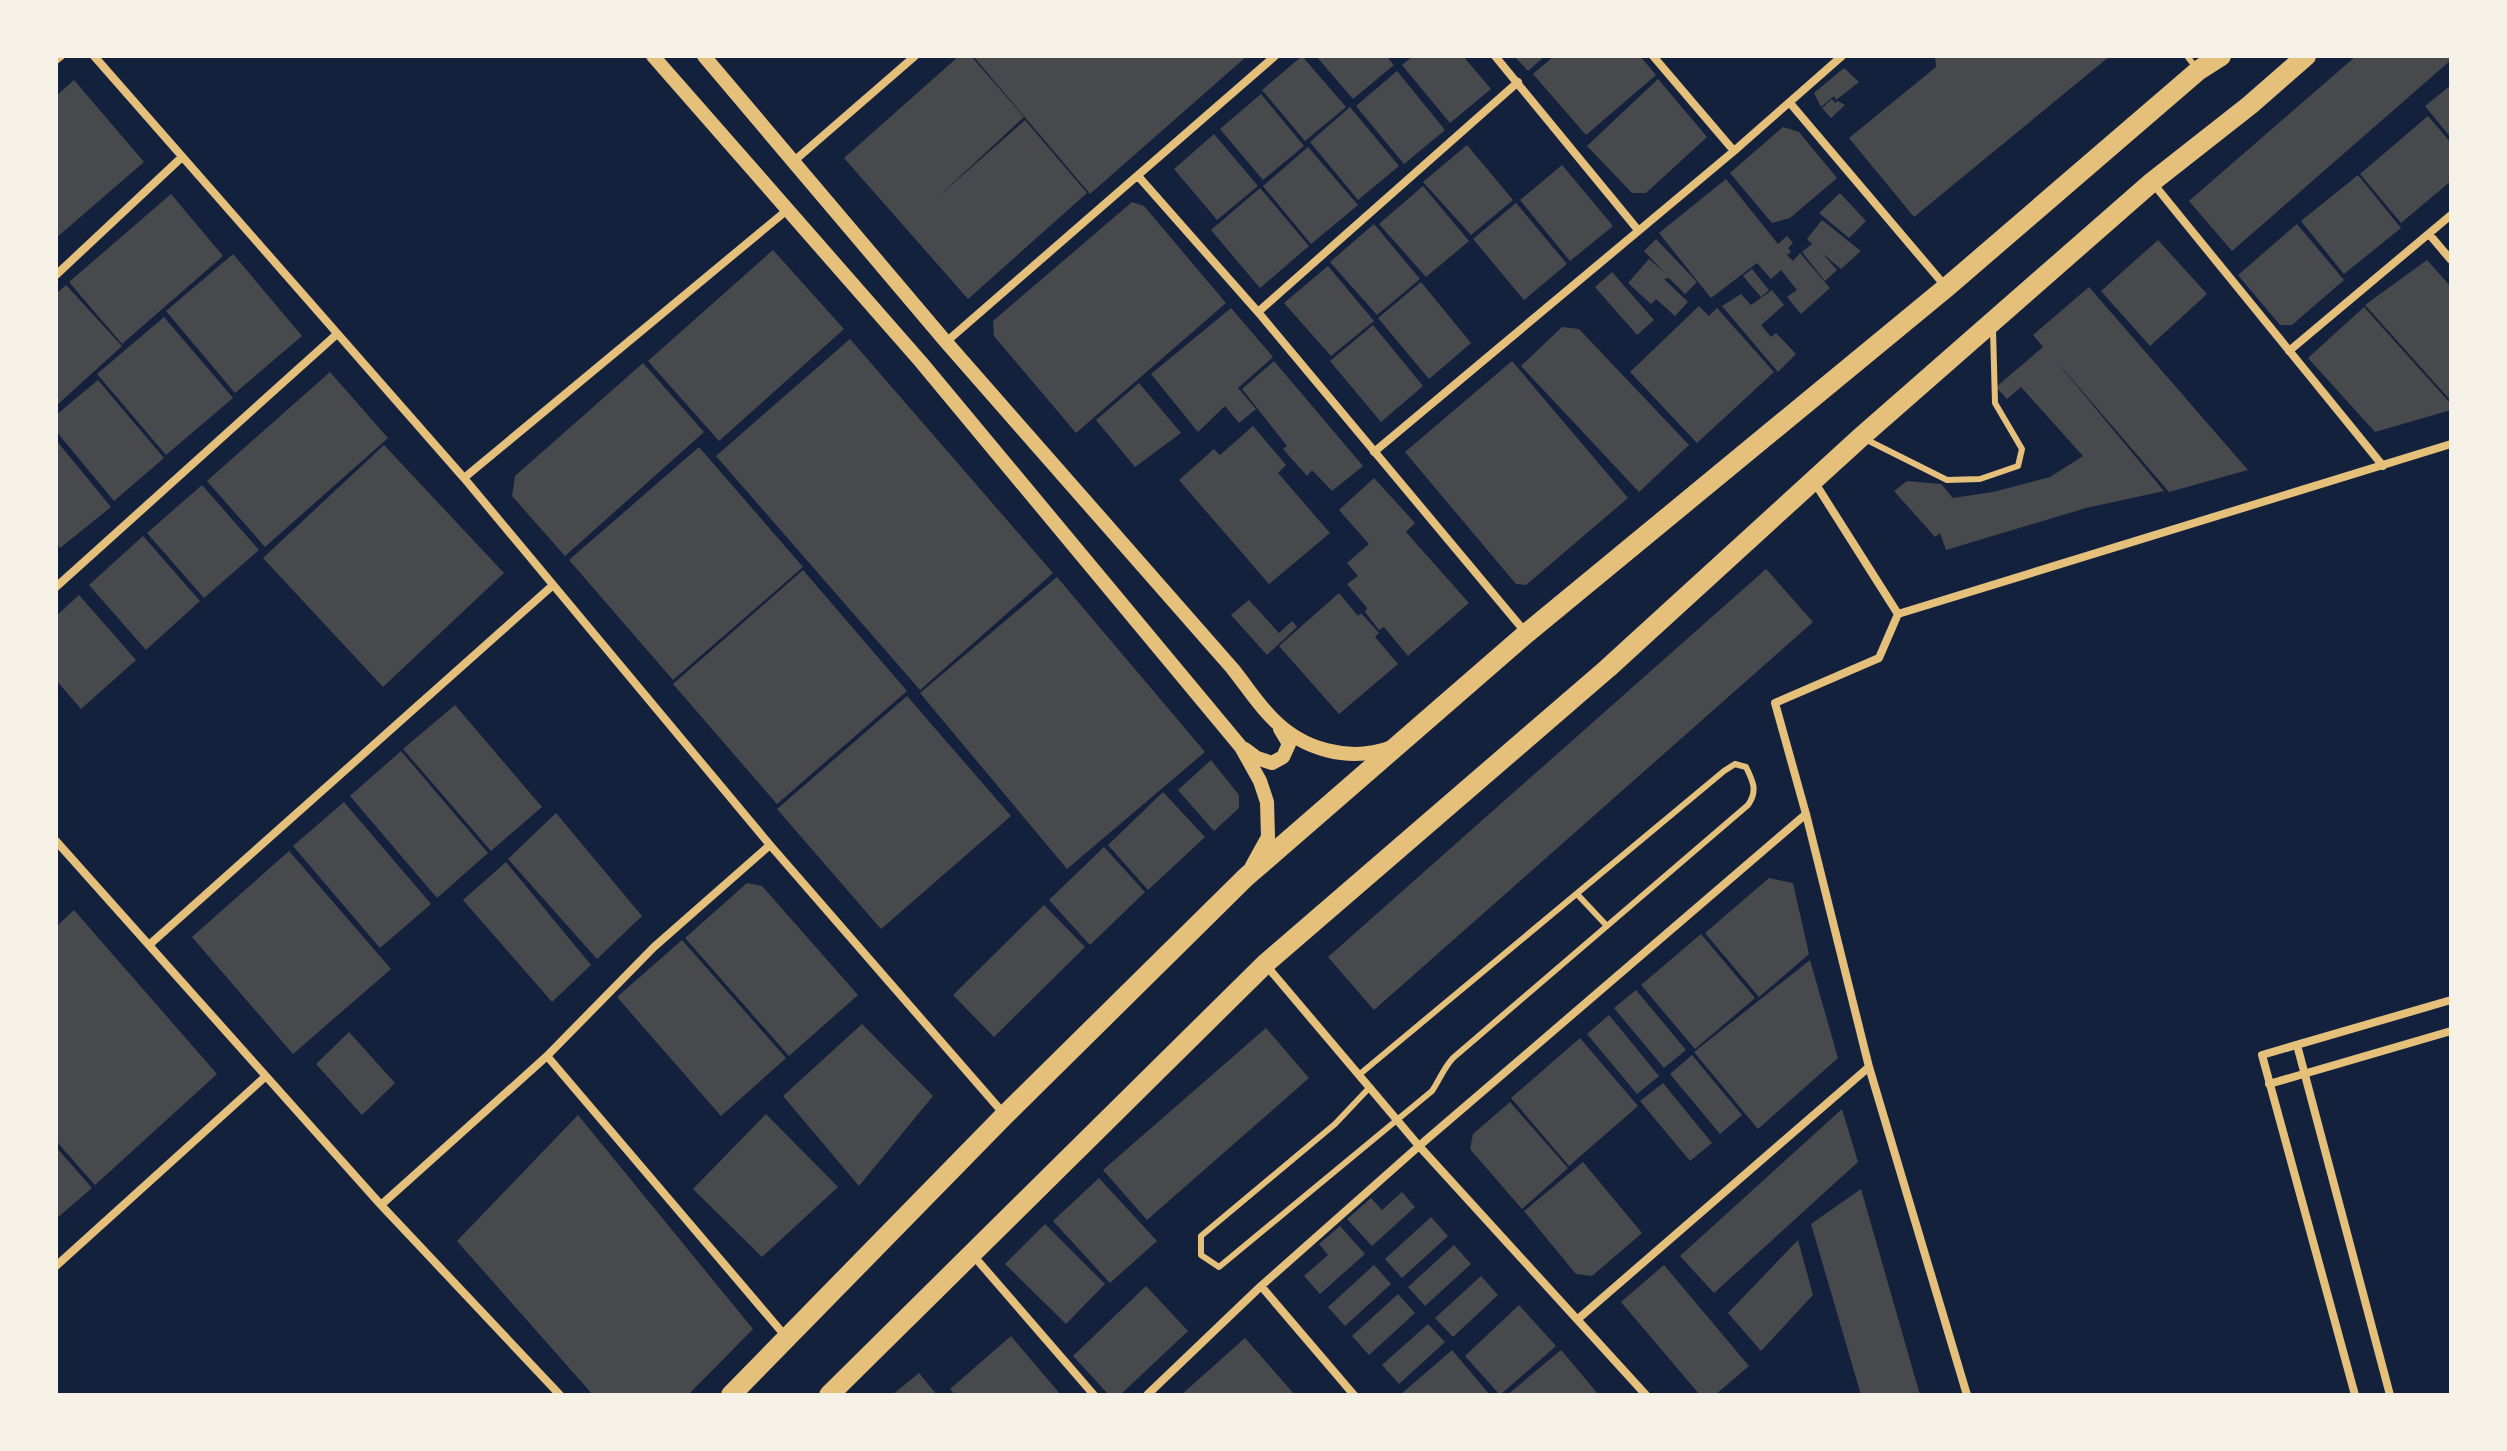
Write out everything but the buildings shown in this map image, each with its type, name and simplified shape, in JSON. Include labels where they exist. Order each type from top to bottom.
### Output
[{"type":"main road","points":[[731,1395],[1005,1115],[1246,877],[1527,633],[1947,287],[2193,63],[2221,56]]},
{"type":"main road","points":[[829,1395],[1265,964],[1608,668],[1861,437],[2152,182],[2250,105],[2306,56]]},
{"type":"street","points":[[56,60],[61,56]]},
{"type":"street","points":[[94,56],[464,478],[770,845],[1005,1115]]},
{"type":"street","points":[[653,56],[921,362],[1241,747],[1260,781],[1267,802],[1268,837],[1246,877]]},
{"type":"street","points":[[704,56],[946,342],[1232,668],[1289,744],[1283,757],[1272,763],[1257,758],[1241,747]]},
{"type":"street","points":[[794,161],[915,56]]},
{"type":"street","points":[[946,342],[1275,56]]},
{"type":"street","points":[[1495,56],[1638,230]]},
{"type":"street","points":[[1653,56],[1734,151]]},
{"type":"street","points":[[1374,452],[1734,151],[1842,56]]},
{"type":"street","points":[[2250,105],[2318,56]]},
{"type":"street","points":[[1258,312],[1518,82]]},
{"type":"street","points":[[1790,103],[1947,287]]},
{"type":"street","points":[[56,275],[182,157]]},
{"type":"street","points":[[1138,176],[1258,312],[1527,633]]},
{"type":"street","points":[[2152,182],[2383,466]]},
{"type":"street","points":[[464,478],[786,211]]},
{"type":"street","points":[[2289,351],[2451,215]]},
{"type":"street","points":[[2429,234],[2451,260]]},
{"type":"street","points":[[56,587],[337,334]]},
{"type":"street","points":[[1967,1395],[1869,1067],[1775,703],[1879,658],[1898,614],[2451,444]]},
{"type":"street","points":[[1815,482],[1898,614]]},
{"type":"street","points":[[149,945],[552,586]]},
{"type":"street","points":[[1271,717],[1292,735],[1339,755],[1381,752],[1397,746]]},
{"type":"street","points":[[1147,1395],[1261,1286],[1419,1146],[1806,814]]},
{"type":"street","points":[[56,841],[381,1205],[560,1395]]},
{"type":"street","points":[[381,1205],[547,1056],[654,947],[770,845]]},
{"type":"street","points":[[1265,964],[1419,1146],[1646,1395]]},
{"type":"street","points":[[2355,1395],[2262,1055],[2451,1000]]},
{"type":"street","points":[[2269,1084],[2451,1031]]},
{"type":"street","points":[[2297,1045],[2390,1395]]},
{"type":"street","points":[[547,1056],[787,1338]]},
{"type":"street","points":[[1578,1319],[1869,1067]]},
{"type":"street","points":[[56,1266],[265,1077]]},
{"type":"street","points":[[972,1254],[1094,1395]]},
{"type":"street","points":[[1261,1286],[1354,1395]]},
{"type":"lane","points":[[1861,437],[1947,480],[1980,479],[2018,466],[2022,449],[1995,403],[1992,322]]},
{"type":"lane","points":[[1360,1074],[1724,771],[1735,764],[1746,767],[1754,783],[1754,797],[1748,805],[1453,1058],[1442,1070],[1432,1091],[1219,1267],[1201,1255],[1201,1236],[1335,1124],[1370,1087]]},
{"type":"lane","points":[[1577,894],[1607,926]]}]
